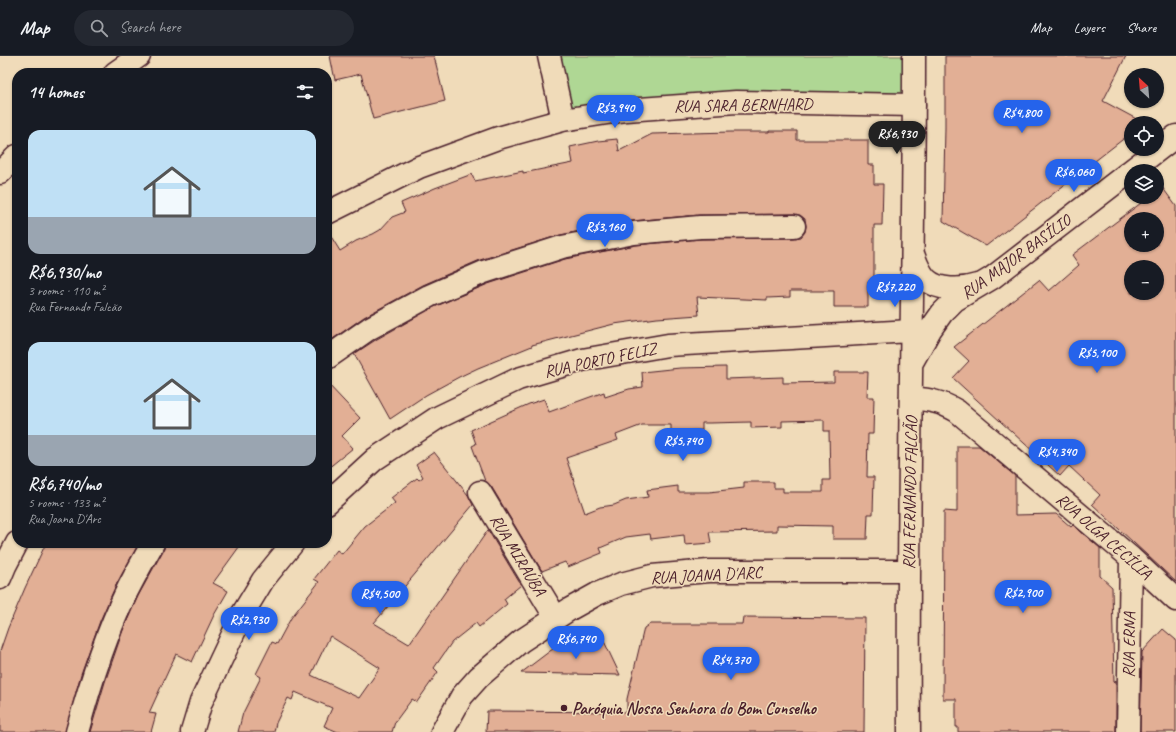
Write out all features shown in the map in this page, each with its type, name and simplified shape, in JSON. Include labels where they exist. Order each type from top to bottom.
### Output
[{"type":"street","points":[[122,68],[139,56]]},
{"type":"street","points":[[549,56],[563,120]]},
{"type":"street","name":"RUA FERNANDO FALCÃO","points":[[909,732],[908,571],[913,254],[914,56]]},
{"type":"street","name":"RUA SARA BERNHARD","points":[[332,210],[419,167],[498,138],[563,120],[626,110],[736,102],[914,105]]},
{"type":"street","name":"RUA MAJOR BASÍLIO","points":[[911,363],[930,330],[942,313],[955,300],[992,278],[1176,136]]},
{"type":"street","points":[[0,173],[12,161]]},
{"type":"street","points":[[332,355],[370,328],[430,296],[484,272],[562,246],[634,233],[700,227],[794,226]]},
{"type":"street","name":"RUA FERNANDO FALCÃO","points":[[913,254],[917,264],[926,278],[934,284],[963,289],[992,278]]},
{"type":"street","name":"RUA PORTO FELIZ","points":[[332,498],[375,459],[437,418],[525,376],[582,360],[668,345],[911,331]]},
{"type":"street","name":"RUA OLGA CECÍLIA","points":[[911,398],[938,402],[957,411],[1131,558],[1176,600]]},
{"type":"street","name":"RUA MIRAÚBA","points":[[480,492],[556,618]]},
{"type":"street","points":[[0,578],[14,548]]},
{"type":"street","points":[[76,732],[86,697],[106,640],[126,591],[150,548]]},
{"type":"street","points":[[192,732],[201,702],[243,613],[262,580],[289,548]]},
{"type":"street","name":"RUA ERNA","points":[[1128,732],[1131,558]]},
{"type":"street","name":"RUA JOANA D'ARC","points":[[442,732],[462,696],[479,677],[521,641],[570,609],[597,594],[621,584],[652,576],[709,571],[908,571]]},
{"type":"green space","points":[[551,56],[914,56],[914,105],[563,120]]},
{"type":"building","points":[[330,56],[434,56],[445,101],[373,119],[361,74],[335,80]]},
{"type":"building","points":[[945,56],[1126,56],[1103,101],[1131,116],[1124,116],[1124,138],[986,246],[943,221]]},
{"type":"building","points":[[797,131],[797,140],[868,140],[868,165],[874,165],[874,184],[883,184],[882,225],[874,225],[874,282],[868,282],[868,307],[834,307],[834,291],[790,291],[790,297],[767,298],[767,300],[697,297],[699,315],[657,318],[614,324],[532,345],[459,377],[426,395],[390,419],[354,354],[377,339],[434,307],[488,284],[565,259],[636,245],[701,239],[794,238],[801,237],[805,232],[806,226],[805,219],[800,215],[794,214],[699,215],[632,221],[560,235],[480,260],[423,285],[364,317],[332,339],[332,238],[340,251],[356,241],[380,230],[392,217],[405,212],[401,203],[472,174],[475,181],[573,163],[570,147],[598,141],[617,139],[619,151],[652,134]]},
{"type":"building","points":[[1164,190],[1176,206],[1176,582],[1092,504],[1100,495],[1069,466],[1060,476],[953,378],[969,361],[954,347],[1039,280],[1049,291],[1079,265],[1072,255],[1124,216],[1124,252],[1164,252],[1164,212],[1129,212],[1140,204],[1164,204]]},
{"type":"building","points":[[726,367],[726,379],[783,377],[783,383],[834,382],[834,372],[868,372],[867,397],[874,397],[873,434],[868,434],[867,477],[874,477],[873,514],[868,514],[867,539],[833,539],[833,526],[777,525],[777,531],[709,532],[711,543],[685,545],[684,535],[651,539],[650,534],[626,537],[600,548],[602,553],[568,567],[565,562],[542,571],[491,486],[485,481],[472,446],[476,444],[471,430],[529,404],[544,399],[549,412],[604,392],[605,397],[629,389],[643,387],[642,372],[680,368]],"holes":[[[824,420],[824,431],[829,431],[830,480],[823,480],[823,492],[783,492],[783,488],[774,488],[774,482],[744,482],[744,488],[709,492],[678,492],[678,486],[647,490],[648,497],[626,500],[585,513],[566,458],[618,440],[616,435],[642,425],[671,425],[671,431],[702,430],[702,423],[751,422],[751,428],[782,427],[782,421]]]},
{"type":"building","points":[[332,388],[360,418],[342,436],[353,448],[332,465]]},
{"type":"building","points":[[957,446],[979,446],[1015,476],[1015,515],[1056,514],[1071,527],[1073,525],[1100,548],[1100,576],[1112,587],[1114,683],[1116,680],[1116,732],[958,732],[958,727],[956,727],[956,699],[943,699],[944,511],[957,512]]},
{"type":"building","points":[[434,452],[468,495],[473,505],[374,623],[409,644],[488,530],[521,585],[504,599],[507,604],[479,627],[476,623],[452,642],[434,668],[438,672],[417,702],[412,699],[395,722],[392,732],[338,732],[324,726],[332,708],[295,692],[292,700],[288,698],[276,723],[274,732],[238,732],[243,713],[261,677],[256,674],[272,642],[277,644],[291,618],[319,582],[314,579],[337,550],[342,554],[365,526],[395,503],[391,498],[417,478],[419,480],[423,477],[416,465]],"holes":[[[330,636],[380,668],[359,698],[311,675]]]},
{"type":"building","points":[[44,548],[136,548],[116,585],[100,621],[81,674],[65,732],[0,732],[0,651],[25,588]]},
{"type":"building","points":[[238,548],[213,583],[228,591],[214,615],[192,662],[176,654],[149,713],[156,714],[151,732],[90,732],[123,630],[138,596],[164,549]]},
{"type":"building","points":[[743,617],[865,618],[864,732],[486,732],[487,711],[627,712],[627,699],[644,628],[650,624],[742,624]]},
{"type":"building","points":[[1163,629],[1176,640],[1176,732],[1140,732],[1142,652]]},
{"type":"building","points":[[575,634],[582,647],[602,637],[620,675],[521,673],[550,651]]},
{"type":"place","name":"Paróquia Nossa Senhora do Bom Conselho","points":[[564,708]]}]
